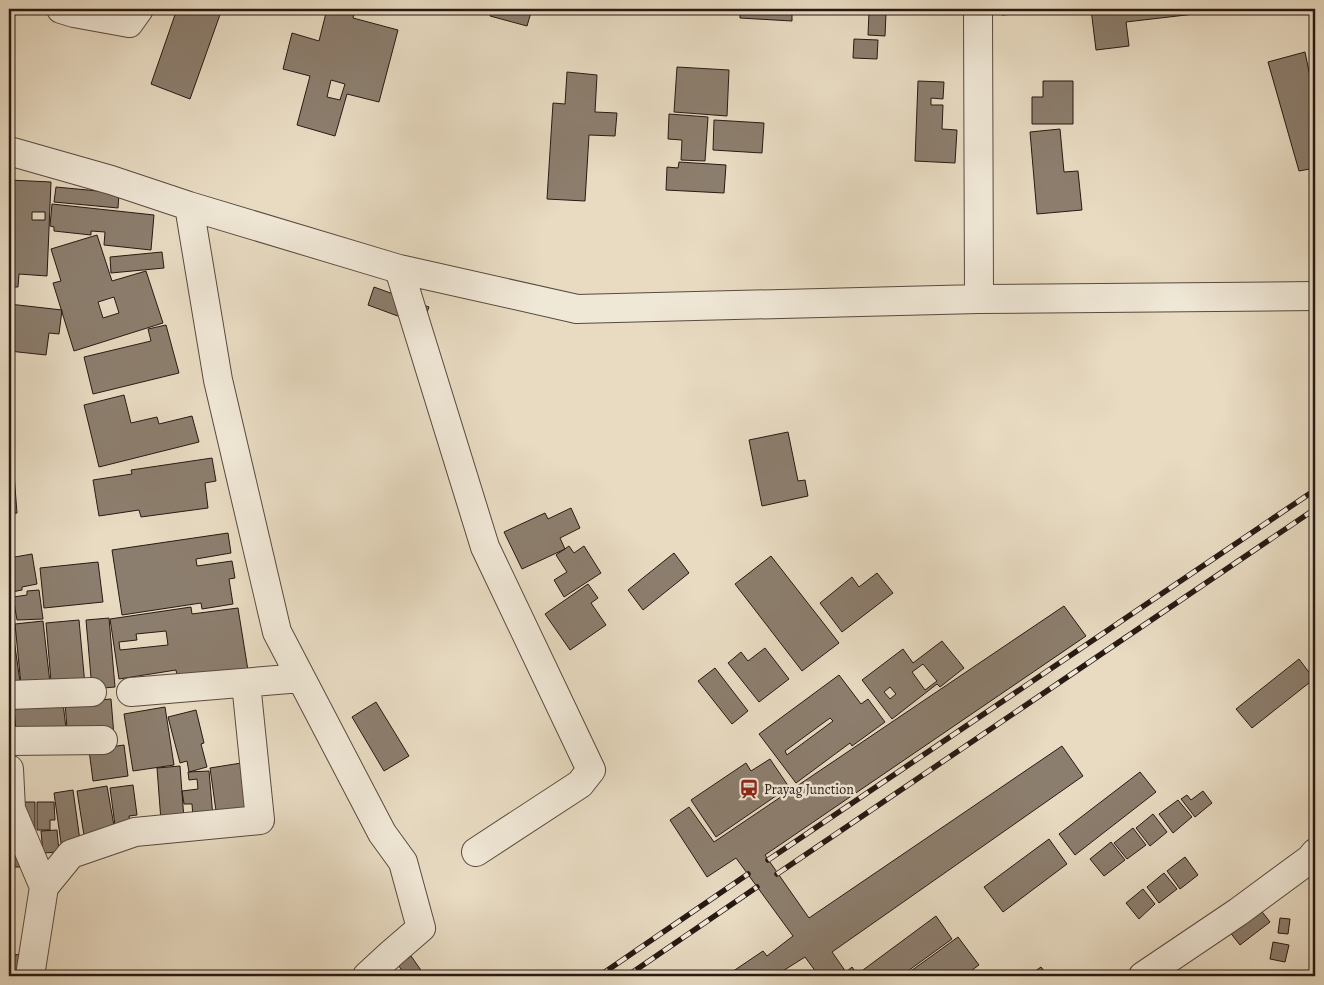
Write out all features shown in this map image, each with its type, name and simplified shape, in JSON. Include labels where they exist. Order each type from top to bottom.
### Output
[{"type":"street","points":[[61,9],[128,23],[139,9]]},
{"type":"street","points":[[978,9],[978,299]]},
{"type":"street","points":[[9,151],[111,180],[189,206],[399,269],[577,309],[978,299],[1315,296]]},
{"type":"street","points":[[189,206],[218,380],[277,632],[382,833],[403,862],[421,928],[367,976]]},
{"type":"street","points":[[399,269],[485,547],[591,770],[580,784],[476,852]]},
{"type":"street","points":[[132,692],[301,678]]},
{"type":"street","points":[[30,976],[44,887],[71,854],[135,832],[260,820],[246,683]]},
{"type":"street","points":[[9,695],[92,692]]},
{"type":"street","points":[[9,741],[103,740]]},
{"type":"street","points":[[9,769],[11,809],[44,887]]},
{"type":"street","points":[[1143,976],[1238,912],[1310,860],[1315,853]]},
{"type":"building","points":[[177,9],[222,9],[190,99],[151,84]]},
{"type":"building","points":[[327,9],[355,9],[353,18],[398,30],[379,102],[347,94],[335,136],[297,125],[310,76],[283,69],[292,33],[319,41]],"holes":[[[331,80],[345,84],[340,100],[327,97]]]},
{"type":"building","points":[[492,9],[532,9],[527,26],[490,16]]},
{"type":"building","points":[[740,9],[792,9],[792,21],[740,18]]},
{"type":"building","points":[[1002,9],[1040,9],[1041,12],[1002,15]]},
{"type":"building","points":[[1091,9],[1229,10],[1126,22],[1129,46],[1096,50]]},
{"type":"building","points":[[869,12],[886,13],[885,36],[868,35]]},
{"type":"building","points":[[854,39],[878,40],[877,59],[853,58]]},
{"type":"building","points":[[1305,52],[1315,96],[1315,168],[1299,171],[1268,62]]},
{"type":"building","points":[[677,67],[729,70],[727,116],[674,112]]},
{"type":"building","points":[[567,72],[597,75],[595,112],[617,113],[615,136],[589,135],[585,201],[547,199],[553,103],[565,104]]},
{"type":"building","points":[[918,81],[944,82],[943,99],[931,98],[931,105],[943,105],[942,129],[957,130],[955,163],[915,161]]},
{"type":"building","points":[[1043,81],[1073,81],[1073,124],[1032,124],[1032,97],[1043,97]]},
{"type":"building","points":[[669,114],[708,117],[705,161],[681,160],[682,140],[668,139]]},
{"type":"building","points":[[714,120],[764,123],[762,153],[713,150]]},
{"type":"building","points":[[1060,129],[1064,172],[1078,171],[1082,210],[1037,214],[1030,132]]},
{"type":"building","points":[[679,162],[726,165],[724,193],[666,190],[667,167],[678,168]]},
{"type":"building","points":[[9,180],[51,182],[47,276],[19,274],[18,287],[9,287]],"holes":[[[32,212],[45,212],[45,220],[32,220]]]},
{"type":"building","points":[[56,187],[119,193],[118,208],[54,202]]},
{"type":"building","points":[[52,204],[154,215],[151,250],[104,245],[105,232],[91,231],[91,235],[54,231],[54,227],[50,226]]},
{"type":"building","points":[[97,235],[112,281],[146,271],[163,323],[74,351],[53,283],[61,281],[51,249]],"holes":[[[114,297],[119,313],[103,318],[98,302]]]},
{"type":"building","points":[[162,252],[164,268],[111,273],[110,257]]},
{"type":"building","points":[[374,287],[429,307],[422,325],[368,305]]},
{"type":"building","points":[[9,304],[62,310],[59,334],[49,333],[46,355],[9,351]]},
{"type":"building","points":[[166,325],[179,373],[93,394],[84,357],[151,341],[148,329]]},
{"type":"building","points":[[124,395],[131,423],[157,417],[159,424],[192,416],[199,442],[99,467],[84,405]]},
{"type":"building","points":[[788,432],[798,481],[805,480],[808,496],[762,506],[749,440]]},
{"type":"building","points":[[9,448],[12,448],[17,513],[9,514]]},
{"type":"building","points":[[212,458],[216,481],[205,483],[208,508],[141,517],[139,510],[99,516],[93,480],[132,474],[131,470]]},
{"type":"building","points":[[571,508],[580,528],[560,538],[565,549],[522,569],[504,532],[545,513],[548,519]]},
{"type":"building","points":[[228,533],[231,553],[196,559],[197,566],[232,561],[235,578],[229,579],[233,604],[202,609],[201,603],[122,615],[112,550]]},
{"type":"building","points":[[569,546],[574,553],[584,546],[601,573],[564,597],[554,580],[567,572],[556,555]]},
{"type":"building","points":[[674,553],[689,573],[643,610],[628,590]]},
{"type":"building","points":[[32,554],[37,584],[22,587],[22,590],[12,592],[9,558]]},
{"type":"building","points":[[771,556],[839,643],[802,671],[735,584]]},
{"type":"building","points":[[98,562],[103,602],[44,608],[40,568]]},
{"type":"building","points":[[877,573],[893,593],[842,632],[820,603],[852,577],[859,587]]},
{"type":"building","points":[[588,584],[598,598],[591,603],[606,625],[570,650],[545,614]]},
{"type":"building","points":[[9,589],[13,621],[9,621]]},
{"type":"building","points":[[39,590],[43,619],[17,620],[13,597],[27,595],[27,591]]},
{"type":"building","points":[[1064,606],[1086,636],[765,855],[809,918],[1062,746],[1083,776],[832,952],[846,972],[852,967],[858,976],[819,976],[805,957],[778,974],[780,976],[726,976],[763,951],[767,956],[793,936],[736,858],[707,877],[670,820],[689,807],[714,842]]},
{"type":"building","points":[[191,607],[192,614],[238,608],[250,683],[180,693],[176,670],[119,679],[110,619]],"holes":[[[166,631],[168,645],[120,650],[119,642],[137,640],[136,634]]]},
{"type":"building","points":[[109,618],[115,687],[92,689],[86,620]]},
{"type":"building","points":[[79,620],[85,685],[52,693],[46,623]]},
{"type":"building","points":[[43,621],[51,692],[22,695],[15,624]]},
{"type":"building","points":[[9,625],[12,625],[22,696],[9,698]]},
{"type":"building","points":[[942,641],[964,668],[940,687],[937,684],[892,719],[862,680],[903,649],[913,663]],"holes":[[[923,664],[937,681],[925,690],[912,672]],[[890,687],[896,694],[890,699],[884,692]]]},
{"type":"building","points":[[765,648],[789,679],[759,702],[728,663],[741,652],[748,661]]},
{"type":"building","points":[[1299,659],[1314,679],[1252,728],[1236,709]]},
{"type":"building","points":[[715,668],[748,711],[732,724],[698,681]]},
{"type":"building","points":[[839,675],[861,704],[868,699],[885,722],[852,746],[850,743],[796,783],[759,734]],"holes":[[[830,718],[833,721],[787,755],[785,751]]]},
{"type":"building","points":[[111,699],[114,736],[68,740],[65,703]]},
{"type":"building","points":[[376,702],[409,756],[384,771],[352,717]]},
{"type":"building","points":[[63,703],[67,737],[17,742],[14,709]]},
{"type":"building","points":[[165,707],[174,765],[133,771],[124,714]]},
{"type":"building","points":[[196,710],[204,743],[201,744],[207,767],[189,772],[187,761],[180,763],[168,717]]},
{"type":"building","points":[[124,745],[128,776],[93,781],[89,750]]},
{"type":"building","points":[[770,759],[789,787],[716,837],[691,800],[746,763],[751,771]]},
{"type":"building","points":[[260,760],[268,810],[217,818],[210,768]]},
{"type":"building","points":[[180,766],[184,819],[161,821],[157,768]]},
{"type":"building","points":[[209,771],[213,817],[193,818],[192,804],[184,804],[182,791],[198,789],[197,779],[189,780],[188,772]]},
{"type":"building","points":[[1140,772],[1156,792],[1075,855],[1059,834]]},
{"type":"building","points":[[133,785],[137,815],[129,816],[130,823],[117,840],[110,788]]},
{"type":"building","points":[[107,786],[117,843],[86,848],[77,791]]},
{"type":"building","points":[[73,790],[81,848],[62,850],[54,793]]},
{"type":"building","points":[[1203,791],[1212,803],[1195,817],[1181,799],[1187,795],[1191,800]]},
{"type":"building","points":[[1178,800],[1192,817],[1173,833],[1159,814]]},
{"type":"building","points":[[16,802],[35,802],[35,830],[17,830]]},
{"type":"building","points":[[37,802],[54,802],[55,820],[50,820],[50,830],[37,830]]},
{"type":"building","points":[[1153,814],[1167,832],[1150,846],[1136,828]]},
{"type":"building","points":[[1133,828],[1146,845],[1127,859],[1114,843]]},
{"type":"building","points":[[57,830],[59,852],[43,853],[41,831]]},
{"type":"building","points":[[1049,839],[1067,864],[1003,912],[984,887]]},
{"type":"building","points":[[1111,842],[1125,860],[1104,876],[1090,859]]},
{"type":"building","points":[[9,845],[30,845],[30,867],[9,867]]},
{"type":"building","points":[[1185,857],[1198,875],[1180,889],[1167,871]]},
{"type":"building","points":[[1164,873],[1177,889],[1159,903],[1147,887]]},
{"type":"building","points":[[1143,889],[1155,904],[1139,919],[1126,903]]},
{"type":"building","points":[[1259,908],[1270,922],[1240,945],[1229,931]]},
{"type":"building","points":[[936,916],[952,939],[901,976],[868,976],[863,970]]},
{"type":"building","points":[[1280,918],[1290,919],[1288,934],[1278,933]]},
{"type":"building","points":[[958,937],[979,965],[964,976],[904,976]]},
{"type":"building","points":[[1273,942],[1289,945],[1285,962],[1270,959]]},
{"type":"building","points":[[33,954],[33,976],[9,976],[9,955]]},
{"type":"building","points":[[411,956],[425,976],[398,976],[404,973],[398,965]]},
{"type":"building","points":[[1041,967],[1048,976],[1028,976]]},
{"type":"railway","points":[[768,860],[1315,490]]},
{"type":"railway","points":[[777,874],[1315,509]]},
{"type":"railway","points":[[599,976],[748,874]]},
{"type":"railway","points":[[627,976],[757,887]]},
{"type":"place","name":"Prayag Junction","points":[[749,789]]}]
